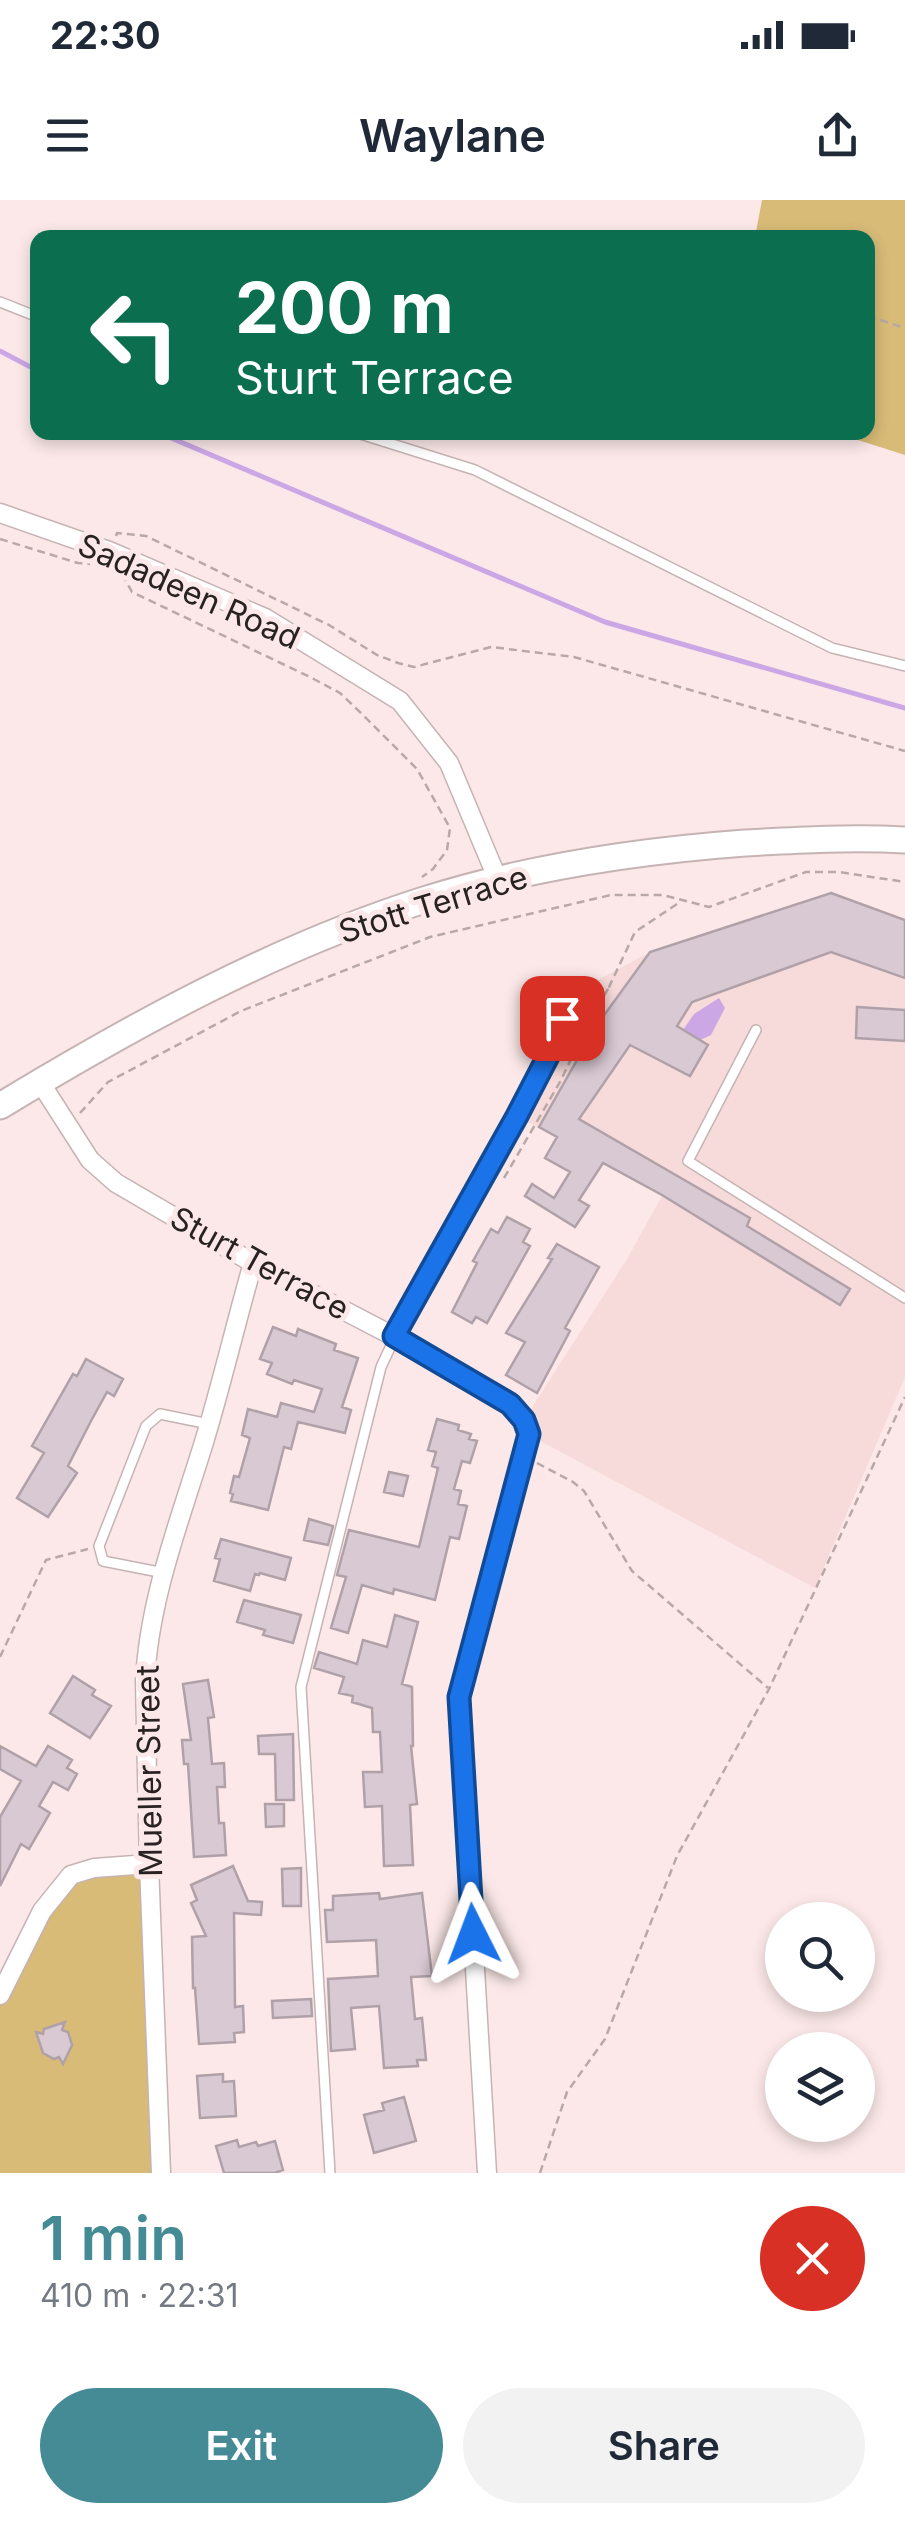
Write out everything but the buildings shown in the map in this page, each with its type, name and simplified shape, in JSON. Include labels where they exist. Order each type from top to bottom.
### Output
[{"type":"main road","name":"Stott Terrace","points":[[0,1106],[197,994],[348,927],[424,900],[498,880],[664,849],[808,840],[905,840]]},
{"type":"street","name":"Sadadeen Road","points":[[0,512],[106,558],[265,618],[400,701],[450,763],[498,880]]},
{"type":"street","points":[[394,1336],[557,1039],[567,997]]},
{"type":"street","name":"Sturt Terrace","points":[[40,1082],[90,1160],[116,1183],[252,1262],[394,1336],[510,1404],[524,1420],[529,1434],[524,1456],[459,1697],[482,2172]]},
{"type":"street","name":"Mueller Street","points":[[162,2173],[149,1864],[146,1655],[164,1573],[252,1262]]},
{"type":"street","points":[[0,1994],[42,1911],[71,1875],[94,1868],[149,1864]]},
{"type":"lane","points":[[0,302],[30,314]]},
{"type":"lane","points":[[379,440],[474,470],[832,648],[905,666]]},
{"type":"lane","points":[[756,1030],[688,1161],[905,1298]]},
{"type":"lane","points":[[330,2173],[301,1687],[381,1367],[394,1336]]},
{"type":"lane","points":[[164,1573],[103,1561],[99,1546],[146,1426],[160,1414],[209,1424]]},
{"type":"path","points":[[875,318],[905,328]]},
{"type":"path","points":[[106,558],[117,533],[146,536],[329,626],[377,655],[414,667],[491,646],[574,656],[905,751]]},
{"type":"path","points":[[0,540],[78,563],[106,558]]},
{"type":"path","points":[[106,558],[126,579],[132,592],[340,693],[417,769],[450,828],[447,850],[420,879],[424,900]]},
{"type":"path","points":[[68,1126],[108,1082],[241,1011],[430,937],[611,895],[663,895],[709,906],[806,872],[839,872],[905,882]]},
{"type":"path","points":[[567,997],[609,987],[635,932],[682,902]]},
{"type":"path","points":[[540,2173],[566,2092],[605,2039],[676,1856],[769,1689],[905,1397]]},
{"type":"path","points":[[524,1456],[584,1491],[632,1572],[769,1689]]},
{"type":"path","points":[[0,1657],[46,1560],[99,1546]]},
{"type":"shaded area","points":[[762,200],[905,200],[905,455],[858,440],[875,440],[875,230],[756,230]]},
{"type":"shaded area","points":[[831,893],[905,920],[905,1377],[815,1588],[529,1435],[524,1420],[627,1259],[662,1196],[517,1116],[567,997],[650,952]]},
{"type":"shaded area","points":[[719,998],[725,1008],[711,1035],[700,1040],[683,1030],[694,1014]]},
{"type":"shaded area","points":[[149,1864],[161,2173],[0,2173],[0,1995],[71,1875]]},
{"type":"waterway","points":[[0,351],[30,367]]},
{"type":"waterway","points":[[176,440],[605,622],[905,708]]},
{"type":"route","points":[[473,1934],[459,1697],[529,1434],[524,1420],[510,1404],[394,1336],[517,1116],[557,1039],[562,1018]]}]
